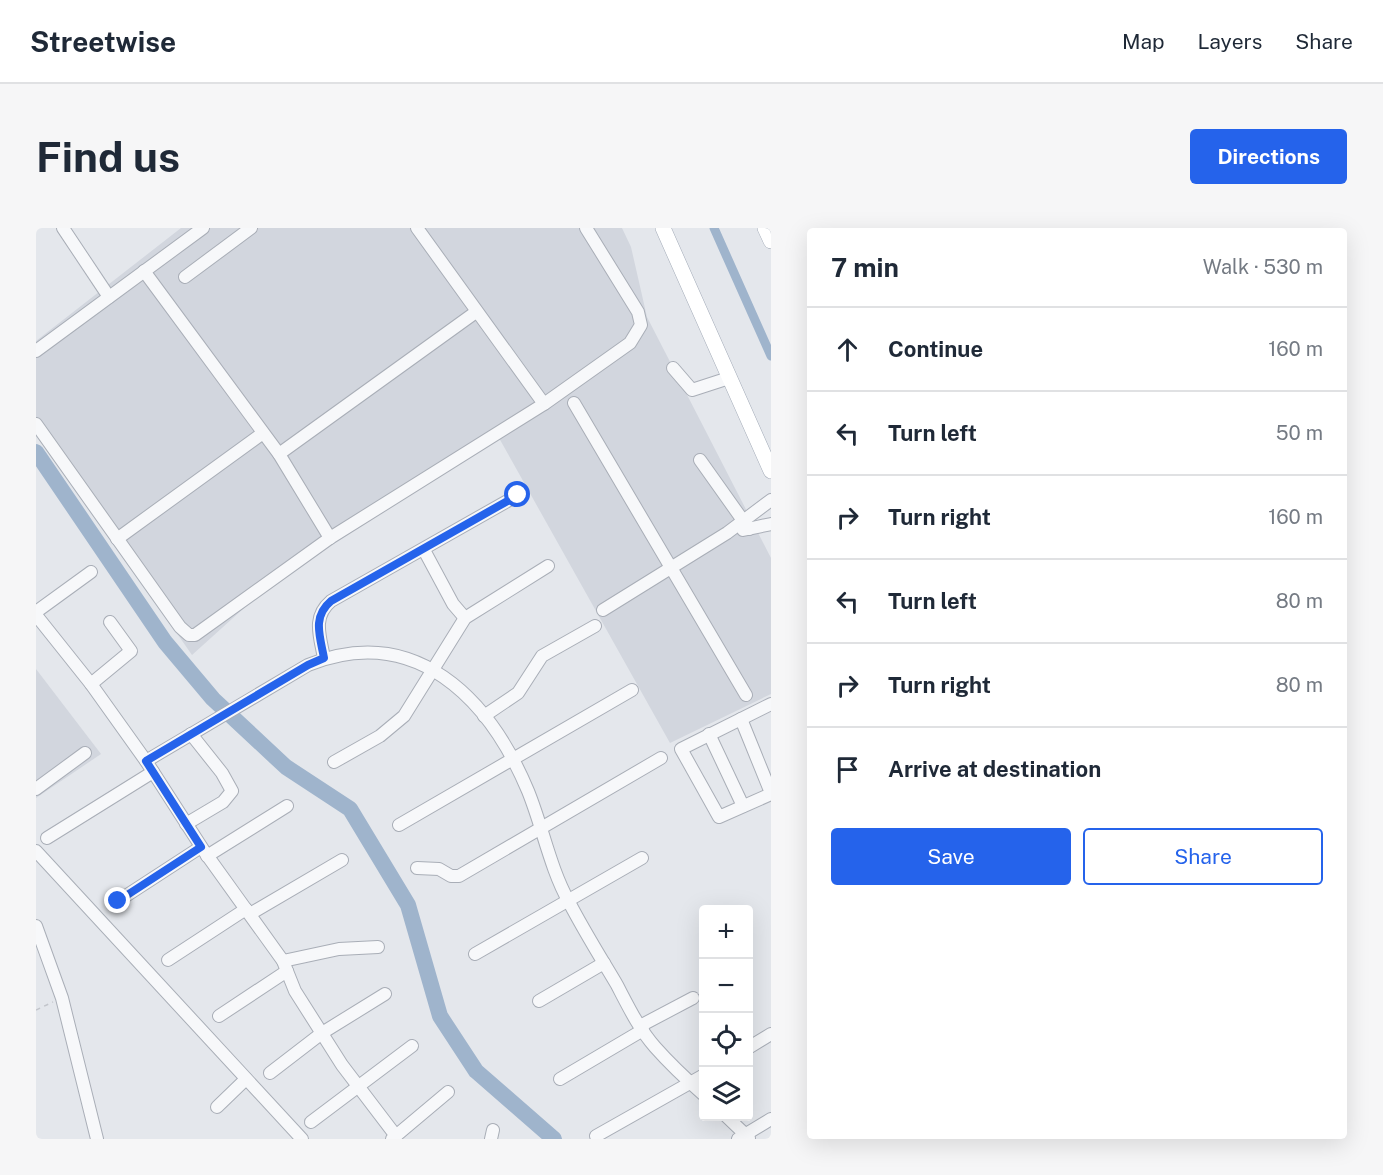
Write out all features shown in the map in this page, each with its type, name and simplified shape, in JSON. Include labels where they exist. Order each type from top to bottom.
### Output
[{"type":"main road","points":[[663,228],[771,471]]},
{"type":"street","points":[[63,228],[109,297]]},
{"type":"street","points":[[36,351],[203,228]]},
{"type":"street","points":[[185,277],[251,228]]},
{"type":"street","points":[[417,228],[544,404]]},
{"type":"street","points":[[36,424],[180,627],[189,635],[195,635],[330,538],[544,404],[630,343],[641,325],[638,312],[586,228]]},
{"type":"street","points":[[144,271],[279,454],[330,538]]},
{"type":"street","points":[[279,454],[476,312]]},
{"type":"street","points":[[673,368],[692,390],[729,378]]},
{"type":"street","points":[[574,403],[746,695]]},
{"type":"street","points":[[117,539],[263,433]]},
{"type":"street","points":[[700,460],[745,525]]},
{"type":"street","points":[[324,658],[318,621],[324,606],[518,495]]},
{"type":"street","points":[[603,610],[670,567],[727,533],[745,525],[771,500]]},
{"type":"street","points":[[745,525],[771,524]]},
{"type":"street","points":[[424,550],[453,604],[465,618]]},
{"type":"street","points":[[334,762],[392,728],[404,716],[435,670],[465,618],[548,566]]},
{"type":"street","points":[[91,572],[36,613],[146,761],[204,851],[285,966],[296,991],[359,1087],[394,1137],[448,1092]]},
{"type":"street","points":[[91,684],[131,651],[110,622]]},
{"type":"street","points":[[484,716],[518,693],[542,656],[595,626]]},
{"type":"street","points":[[146,761],[308,665],[324,658],[375,653],[405,657],[435,670],[466,695],[484,716],[513,760],[527,789],[568,901],[641,1028],[654,1046],[699,1091]]},
{"type":"street","points":[[399,825],[632,690]]},
{"type":"street","points":[[741,719],[771,794],[718,817],[681,749],[709,734],[771,704]]},
{"type":"street","points":[[709,734],[742,806]]},
{"type":"street","points":[[186,824],[223,802],[232,791],[222,773],[190,735]]},
{"type":"street","points":[[36,789],[85,753]]},
{"type":"street","points":[[417,868],[439,869],[451,876],[459,876],[661,758]]},
{"type":"street","points":[[47,838],[153,772]]},
{"type":"street","points":[[118,901],[287,806]]},
{"type":"street","points":[[36,851],[300,1138]]},
{"type":"street","points":[[475,954],[642,858]]},
{"type":"street","points":[[168,960],[248,911],[342,860]]},
{"type":"street","points":[[36,926],[62,998],[97,1139]]},
{"type":"street","points":[[219,1016],[285,966],[339,949],[378,947]]},
{"type":"street","points":[[539,1001],[604,963]]},
{"type":"street","points":[[270,1073],[322,1033],[385,994]]},
{"type":"street","points":[[560,1078],[693,998]]},
{"type":"street","points":[[753,1045],[771,1034]]},
{"type":"street","points":[[311,1122],[412,1046]]},
{"type":"street","points":[[596,1136],[699,1078]]},
{"type":"street","points":[[217,1107],[246,1079]]},
{"type":"street","points":[[730,1121],[744,1137],[771,1119]]},
{"type":"path","points":[[36,1010],[62,998]]},
{"type":"shaded area","points":[[181,228],[622,228],[631,247],[647,317],[771,558],[771,694],[670,743],[499,438],[346,532],[265,589],[192,655],[36,431],[36,341]]},
{"type":"shaded area","points":[[36,669],[101,754],[36,798]]},
{"type":"waterway","points":[[714,228],[771,356]]},
{"type":"waterway","points":[[36,452],[165,642],[213,699],[286,767],[350,809],[408,905],[440,1016],[476,1071],[554,1139]]},
{"type":"route","points":[[118,901],[201,847],[146,761],[308,665],[324,658],[318,621],[324,606],[518,495]]}]
